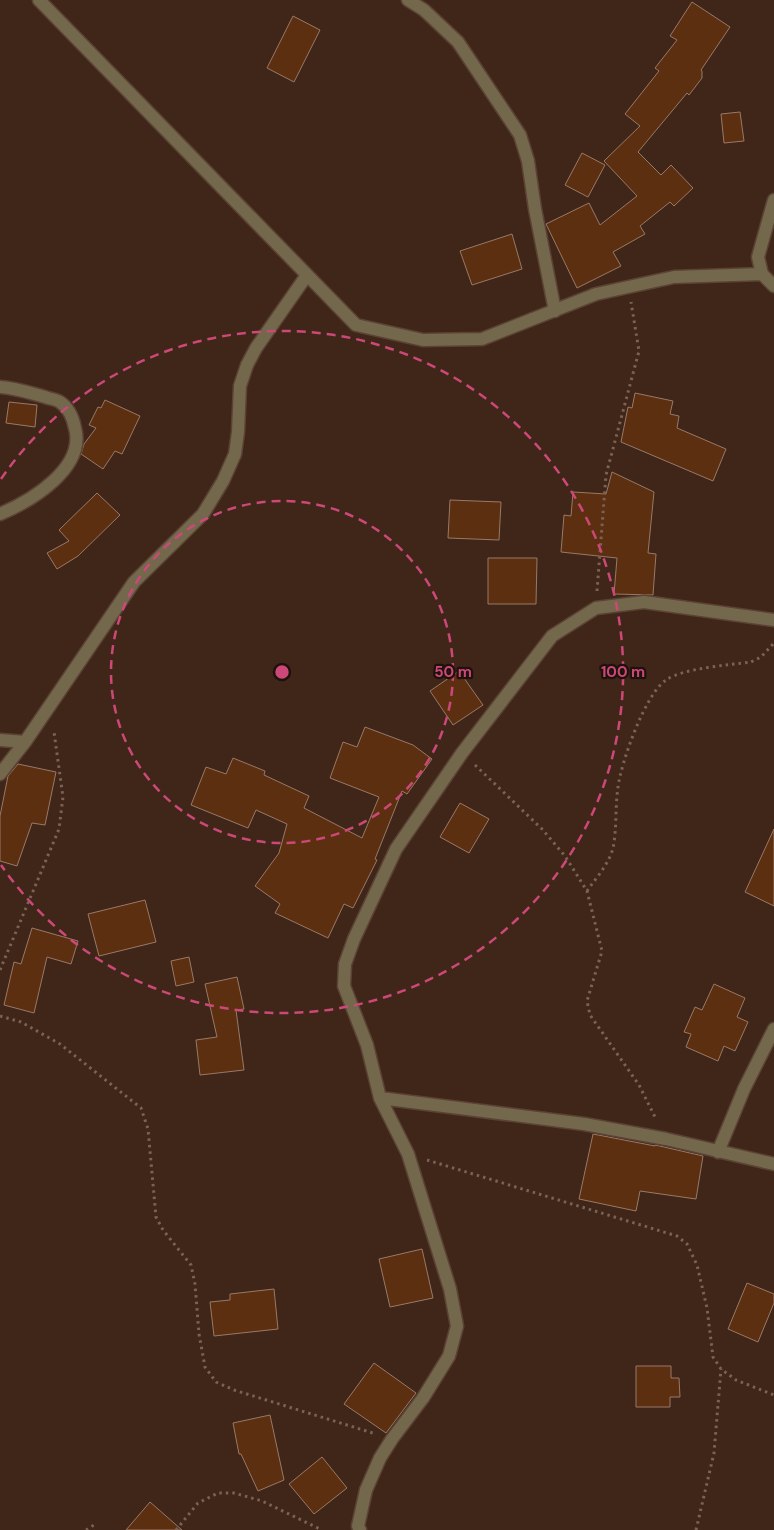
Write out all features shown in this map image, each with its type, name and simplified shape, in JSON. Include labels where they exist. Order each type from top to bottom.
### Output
[{"type":"street","points":[[39,0],[356,325],[423,340],[482,339],[596,294],[674,277],[762,274]]},
{"type":"street","points":[[408,0],[424,10],[458,42],[520,135],[528,162],[535,209],[555,310]]},
{"type":"street","points":[[774,200],[758,257],[762,274],[774,286]]},
{"type":"street","points":[[0,774],[25,742],[134,582],[203,514],[223,481],[235,454],[240,386],[247,365],[256,348],[307,276]]},
{"type":"street","points":[[0,387],[17,389],[60,402],[72,416],[77,435],[72,458],[60,476],[18,506],[0,514]]},
{"type":"street","points":[[360,1530],[358,1526],[366,1490],[380,1458],[423,1398],[449,1356],[457,1326],[450,1289],[408,1154],[380,1098],[367,1045],[344,986],[345,964],[354,939],[396,849],[462,753],[552,636],[596,608],[644,602],[774,620]]},
{"type":"street","points":[[0,740],[25,742]]},
{"type":"street","points":[[718,1152],[744,1089],[774,1029]]},
{"type":"street","points":[[380,1098],[584,1124],[774,1164]]},
{"type":"path","points":[[596,608],[606,475],[639,351],[628,287]]},
{"type":"path","points":[[587,891],[609,859],[613,849],[618,786],[629,744],[650,699],[665,680],[687,672],[751,662],[761,657],[774,643]]},
{"type":"path","points":[[0,970],[59,829],[63,797],[50,706]]},
{"type":"path","points":[[462,753],[542,829],[565,856],[587,891],[602,951],[587,1001],[590,1015],[639,1085],[666,1140]]},
{"type":"path","points":[[0,1016],[21,1022],[60,1044],[141,1108],[148,1129],[156,1217],[163,1230],[191,1265],[205,1367],[216,1382],[234,1390],[319,1418],[392,1439]]},
{"type":"path","points":[[408,1154],[677,1236],[687,1244],[697,1265],[707,1308],[713,1357],[721,1369],[736,1380],[774,1395]]},
{"type":"path","points":[[696,1530],[714,1453],[721,1369]]},
{"type":"path","points":[[176,1530],[198,1503],[218,1493],[234,1493],[262,1501],[322,1530]]},
{"type":"path","points":[[86,1530],[94,1525]]},
{"type":"building","points":[[692,2],[730,27],[701,70],[702,78],[689,95],[687,93],[638,152],[661,175],[671,165],[693,188],[674,206],[670,202],[640,226],[645,234],[613,252],[621,266],[577,288],[546,224],[589,203],[600,225],[637,196],[604,161],[640,126],[625,114],[659,71],[655,68],[677,40],[670,36]]},
{"type":"building","points":[[293,16],[320,30],[294,82],[267,68]]},
{"type":"building","points":[[740,112],[744,141],[724,143],[721,114]]},
{"type":"building","points":[[582,153],[605,165],[588,197],[565,185]]},
{"type":"building","points":[[512,234],[522,269],[472,285],[460,251]]},
{"type":"building","points":[[635,393],[673,401],[670,414],[679,416],[677,428],[726,449],[713,481],[621,442],[628,407],[632,408]]},
{"type":"building","points":[[105,400],[140,416],[122,454],[115,451],[103,469],[81,454],[84,444],[96,428],[89,425],[98,407],[101,408]]},
{"type":"building","points":[[9,402],[37,405],[35,427],[6,423]]},
{"type":"building","points":[[612,472],[654,492],[648,553],[656,554],[653,595],[614,594],[617,558],[561,552],[564,515],[571,516],[573,492],[606,494]]},
{"type":"building","points":[[97,493],[120,515],[78,556],[57,569],[47,553],[69,541],[59,530]]},
{"type":"building","points":[[450,500],[501,502],[499,540],[448,538]]},
{"type":"building","points":[[488,558],[537,558],[536,604],[488,604]]},
{"type":"building","points":[[459,671],[483,705],[453,725],[430,691]]},
{"type":"building","points":[[365,727],[413,745],[432,759],[407,794],[402,791],[375,859],[377,860],[353,908],[344,904],[328,938],[275,913],[280,904],[255,886],[279,853],[287,824],[256,810],[248,828],[191,805],[206,767],[226,774],[233,758],[265,771],[264,775],[309,796],[304,808],[362,838],[379,797],[330,778],[343,742],[357,747]]},
{"type":"building","points":[[18,764],[56,772],[45,825],[32,823],[17,866],[0,861],[0,816],[8,776]]},
{"type":"building","points":[[460,803],[489,819],[469,853],[440,837]]},
{"type":"building","points":[[774,829],[774,906],[745,892]]},
{"type":"building","points":[[145,900],[156,942],[99,956],[88,914]]},
{"type":"building","points":[[32,928],[78,941],[71,964],[47,957],[34,1013],[4,1005],[14,962],[21,964]]},
{"type":"building","points":[[189,957],[194,982],[176,986],[171,961]]},
{"type":"building","points":[[237,977],[244,1009],[236,1010],[244,1070],[200,1075],[196,1040],[217,1037],[205,984]]},
{"type":"building","points":[[714,984],[745,998],[737,1017],[748,1022],[735,1051],[724,1046],[718,1061],[686,1047],[691,1034],[684,1032],[695,1007],[702,1010]]},
{"type":"building","points":[[593,1134],[703,1156],[696,1199],[640,1191],[636,1211],[579,1199]]},
{"type":"building","points":[[422,1249],[433,1298],[390,1307],[379,1259]]},
{"type":"building","points":[[747,1283],[774,1294],[774,1303],[758,1342],[728,1329]]},
{"type":"building","points":[[274,1289],[278,1329],[214,1336],[210,1302],[230,1300],[230,1294]]},
{"type":"building","points":[[374,1363],[416,1393],[386,1433],[344,1404]]},
{"type":"building","points":[[636,1366],[671,1366],[671,1378],[679,1378],[680,1397],[670,1397],[670,1407],[636,1407]]},
{"type":"building","points":[[270,1415],[284,1480],[258,1491],[241,1454],[239,1454],[233,1423]]},
{"type":"building","points":[[322,1457],[347,1488],[314,1514],[289,1484]]},
{"type":"building","points":[[150,1502],[182,1530],[126,1530]]}]
